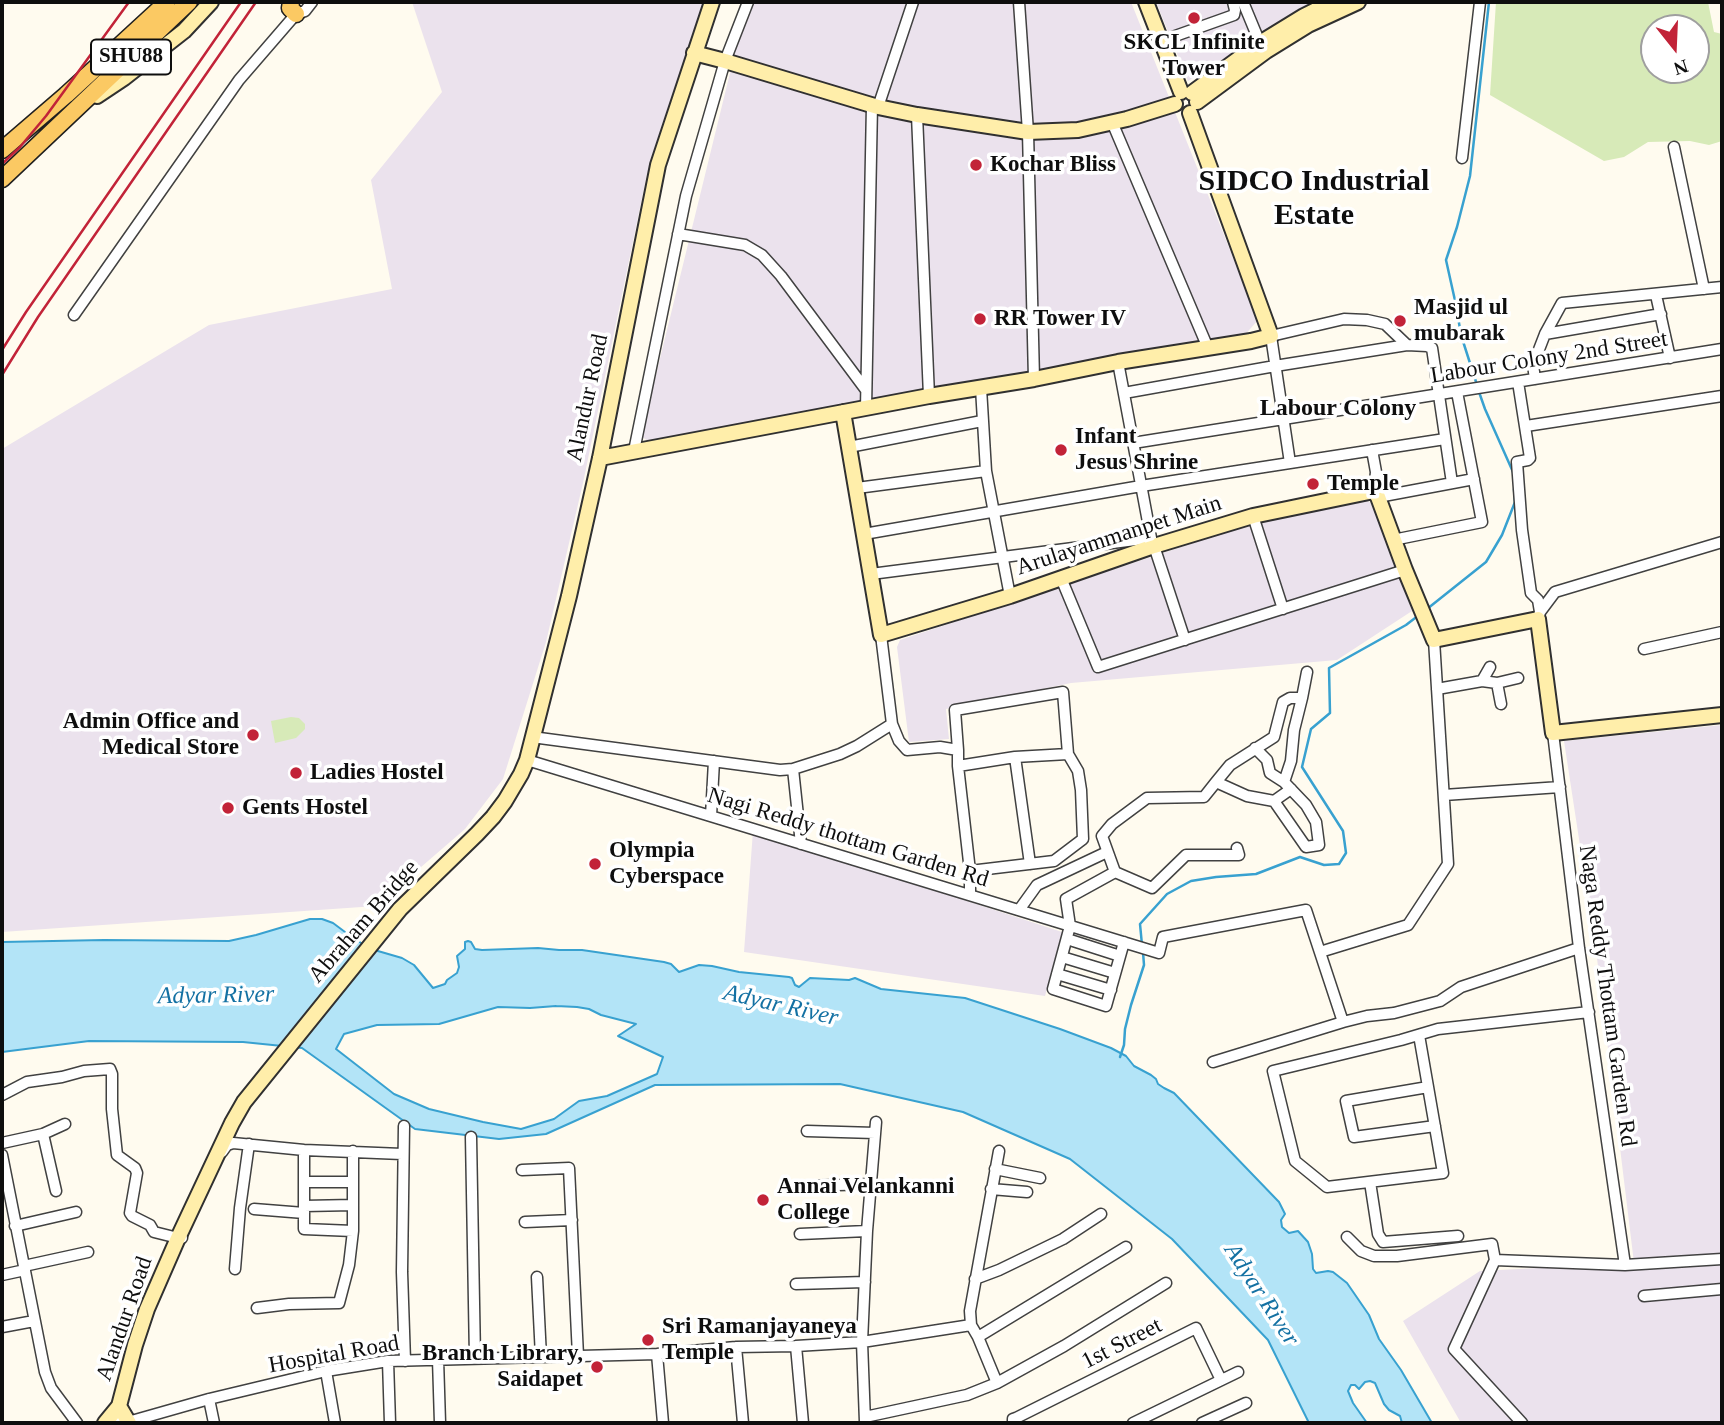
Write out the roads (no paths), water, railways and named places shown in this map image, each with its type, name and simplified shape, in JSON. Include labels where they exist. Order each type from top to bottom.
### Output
[{"type":"main road","name":"SHU88","points":[[2,150],[66,95],[156,8],[167,2]]},
{"type":"main road","name":"SHU88","points":[[2,179],[189,2]]},
{"type":"main road","points":[[74,112],[124,78],[184,31],[211,2]]},
{"type":"main road","name":"Alandur Road","points":[[505,801],[527,760],[569,596],[600,458],[658,165],[712,2]]},
{"type":"main road","points":[[1187,101],[1260,43],[1306,20],[1358,2]]},
{"type":"main road","points":[[694,53],[875,106],[918,115],[1028,132],[1078,130],[1187,101],[1266,51],[1326,3]]},
{"type":"main road","points":[[600,458],[929,396],[1271,336],[1187,101],[1161,41],[1151,4]]},
{"type":"main road","points":[[843,412],[881,635]]},
{"type":"main road","points":[[1376,494],[1434,640],[1539,616],[1553,733],[1722,715]]},
{"type":"main road","name":"Arulayammanpet Main","points":[[881,635],[1010,596],[1152,542],[1253,516],[1376,494]]},
{"type":"main road","name":"Abraham Bridge","points":[[181,1232],[232,1123],[251,1093],[400,909],[477,834],[505,801]]},
{"type":"main road","name":"Alandur Road","points":[[106,1423],[119,1406],[147,1309],[181,1232]]},
{"type":"main road","points":[[119,1406],[129,1423]]},
{"type":"street","points":[[74,316],[216,110],[293,8],[305,11],[312,2]]},
{"type":"street","points":[[634,451],[686,196],[726,61],[748,2]]},
{"type":"street","points":[[866,408],[875,106],[913,2]]},
{"type":"street","points":[[1019,2],[1028,132],[1034,379]]},
{"type":"street","points":[[1161,41],[1234,15],[1233,2]]},
{"type":"street","points":[[1243,2],[1260,43]]},
{"type":"street","points":[[1462,158],[1480,2]]},
{"type":"street","points":[[918,115],[929,396]]},
{"type":"street","points":[[1112,122],[1208,348]]},
{"type":"street","points":[[1674,147],[1704,289]]},
{"type":"street","points":[[678,234],[745,245],[762,255],[781,276],[866,390]]},
{"type":"street","points":[[1535,379],[1533,365],[1545,334],[1562,303],[1722,287]]},
{"type":"street","points":[[1656,295],[1670,358]]},
{"type":"street","points":[[1545,334],[1661,314]]},
{"type":"street","points":[[1290,463],[1271,336],[1344,319],[1367,320],[1385,324],[1407,345]]},
{"type":"street","points":[[1124,393],[1407,345],[1427,346],[1432,348],[1452,483]]},
{"type":"street","name":"Labour Colony 2nd Street","points":[[1133,443],[1722,349]]},
{"type":"street","points":[[1118,362],[1152,542],[1185,640]]},
{"type":"street","points":[[1518,382],[1530,458],[1517,462],[1522,530],[1531,593],[1538,600],[1539,616]]},
{"type":"street","points":[[981,388],[986,471],[1010,596]]},
{"type":"street","points":[[1393,540],[1482,522],[1457,392]]},
{"type":"street","points":[[1526,426],[1722,396]]},
{"type":"street","points":[[849,447],[982,421]]},
{"type":"street","points":[[864,534],[1142,486],[1445,439]]},
{"type":"street","points":[[1372,450],[1376,494],[1474,479]]},
{"type":"street","points":[[857,488],[986,471]]},
{"type":"street","points":[[1253,516],[1283,609]]},
{"type":"street","points":[[1539,616],[1555,592],[1722,541]]},
{"type":"street","points":[[871,574],[1152,542]]},
{"type":"street","points":[[1061,578],[1098,667],[1405,570]]},
{"type":"street","points":[[1644,649],[1722,632]]},
{"type":"street","points":[[881,635],[892,724],[899,741],[908,750],[940,747],[958,750]]},
{"type":"street","points":[[1343,1022],[1320,952],[1408,925],[1448,864],[1434,640]]},
{"type":"street","points":[[1482,681],[1490,667]]},
{"type":"street","points":[[1274,801],[1288,786],[1294,730],[1307,671]]},
{"type":"street","points":[[1437,689],[1482,681],[1497,683],[1518,678]]},
{"type":"street","points":[[1497,683],[1501,704]]},
{"type":"street","points":[[970,871],[1054,861],[1083,839],[1078,771],[1068,754],[1063,692],[955,710],[970,895]]},
{"type":"street","points":[[1237,848],[1239,855],[1186,855],[1152,888],[1115,872],[1102,836],[1112,824],[1147,798],[1204,797],[1230,765],[1274,737],[1283,702],[1290,698],[1302,698]]},
{"type":"street","points":[[532,737],[780,770],[793,769],[840,754],[892,724]]},
{"type":"street","name":"Naga Reddy Thottam Garden Rd","points":[[1553,733],[1579,947],[1625,1265]]},
{"type":"street","points":[[1216,782],[1247,796],[1274,801],[1306,847],[1319,845],[1315,822],[1306,805],[1288,786],[1270,773],[1267,760],[1255,748]]},
{"type":"street","points":[[958,766],[1015,757],[1068,754]]},
{"type":"street","points":[[1015,757],[1030,864]]},
{"type":"street","name":"Nagi Reddy thottam Garden Rd","points":[[527,760],[1159,953],[1163,937],[1306,910],[1320,952]]},
{"type":"street","points":[[711,816],[714,761]]},
{"type":"street","points":[[793,769],[802,844]]},
{"type":"street","points":[[1444,795],[1560,787]]},
{"type":"street","points":[[1019,910],[1037,885],[1107,852]]},
{"type":"street","points":[[1115,872],[1066,900],[1070,926],[1053,989],[1106,1006],[1124,942]]},
{"type":"street","points":[[1067,939],[1120,956]]},
{"type":"street","points":[[1213,1062],[1343,1022],[1440,1001],[1461,987],[1579,947]]},
{"type":"street","points":[[1062,957],[1115,973]]},
{"type":"street","points":[[1058,974],[1111,990]]},
{"type":"street","points":[[1419,1035],[1443,1173],[1326,1187],[1295,1161],[1273,1071],[1438,1029],[1589,1013]]},
{"type":"street","points":[[2,1095],[27,1082],[110,1069],[117,1156],[135,1168],[137,1173],[130,1213],[150,1225],[154,1232],[181,1232],[184,1236],[227,1145],[233,1143],[304,1150],[402,1153]]},
{"type":"street","points":[[1428,1087],[1346,1101],[1354,1138],[1435,1126]]},
{"type":"street","points":[[876,1122],[864,1282],[862,1342],[865,1420],[967,1395],[998,1383],[1166,1283]]},
{"type":"street","points":[[2,1143],[43,1134],[65,1125]]},
{"type":"street","points":[[404,1126],[402,1282],[405,1361]]},
{"type":"street","points":[[807,1131],[876,1133]]},
{"type":"street","points":[[43,1134],[56,1191]]},
{"type":"street","points":[[471,1137],[475,1358]]},
{"type":"street","points":[[235,1269],[249,1144]]},
{"type":"street","points":[[304,1150],[304,1228],[353,1231]]},
{"type":"street","points":[[257,1308],[339,1303],[349,1265],[353,1231],[353,1151]]},
{"type":"street","points":[[998,1383],[971,1325],[971,1311],[999,1151]]},
{"type":"street","points":[[2,1161],[7,1213],[15,1227],[45,1372],[51,1388],[78,1423]]},
{"type":"street","points":[[522,1170],[569,1168],[578,1356]]},
{"type":"street","points":[[995,1169],[1040,1178]]},
{"type":"street","points":[[304,1182],[353,1182]]},
{"type":"street","points":[[1370,1182],[1378,1234],[1383,1242],[1458,1236]]},
{"type":"street","points":[[804,1186],[872,1184]]},
{"type":"street","points":[[991,1189],[1027,1192]]},
{"type":"street","points":[[254,1209],[304,1210],[353,1205]]},
{"type":"street","points":[[15,1227],[76,1212]]},
{"type":"street","points":[[975,1279],[1011,1265],[1063,1239],[1101,1214]]},
{"type":"street","points":[[525,1222],[572,1220]]},
{"type":"street","points":[[800,1234],[867,1231]]},
{"type":"street","points":[[1347,1237],[1361,1251],[1374,1256],[1397,1256],[1492,1244],[1495,1260],[1454,1349],[1522,1423]]},
{"type":"street","points":[[978,1337],[1126,1247]]},
{"type":"street","points":[[2,1275],[88,1252]]},
{"type":"street","points":[[1495,1260],[1625,1265],[1722,1259]]},
{"type":"street","points":[[537,1276],[541,1357]]},
{"type":"street","points":[[796,1284],[864,1282]]},
{"type":"street","points":[[1644,1296],[1722,1289]]},
{"type":"street","points":[[1191,1318],[1196,1328]]},
{"type":"street","points":[[2,1327],[34,1321]]},
{"type":"street","name":"Hospital Road","points":[[106,1423],[129,1423],[209,1399],[326,1371],[388,1361],[657,1354],[736,1347],[862,1342],[971,1325]]},
{"type":"street","name":"1st Street","points":[[1013,1421],[1196,1328],[1221,1380]]},
{"type":"street","points":[[796,1346],[803,1423]]},
{"type":"street","points":[[736,1347],[743,1423]]},
{"type":"street","points":[[657,1354],[663,1423]]},
{"type":"street","points":[[438,1359],[440,1423]]},
{"type":"street","points":[[388,1361],[390,1423]]},
{"type":"street","points":[[326,1371],[335,1423]]},
{"type":"street","points":[[1133,1423],[1238,1372]]},
{"type":"street","points":[[209,1399],[214,1423]]},
{"type":"street","points":[[1202,1423],[1247,1403]]},
{"type":"water","name":"Adyar River","points":[[310,919],[322,919],[333,923],[371,949],[402,958],[414,965],[433,988],[445,984],[457,973],[457,956],[465,949],[465,942],[468,941],[475,949],[482,950],[582,950],[664,962],[671,964],[679,972],[699,965],[712,966],[739,972],[789,977],[799,987],[810,978],[855,978],[881,989],[965,998],[1111,1048],[1126,1056],[1134,1066],[1174,1093],[1279,1202],[1285,1214],[1281,1220],[1282,1227],[1289,1233],[1298,1231],[1308,1242],[1316,1273],[1333,1272],[1347,1283],[1369,1315],[1379,1339],[1432,1423],[1402,1423],[1400,1416],[1384,1404],[1375,1383],[1370,1381],[1365,1382],[1359,1389],[1351,1385],[1348,1391],[1367,1423],[1309,1423],[1268,1340],[1172,1239],[1070,1159],[963,1112],[840,1084],[655,1085],[546,1134],[499,1139],[415,1129],[302,1048],[243,1042],[89,1041],[2,1052],[2,942],[229,941]],"holes":[[[498,1007],[577,1007],[636,1024],[618,1036],[663,1057],[657,1074],[607,1096],[579,1101],[554,1119],[521,1129],[429,1109],[394,1094],[336,1049],[344,1034],[377,1025],[439,1024]]]},
{"type":"waterway","points":[[1477,385],[1461,335],[1446,260],[1470,176],[1489,2]]},
{"type":"waterway","points":[[1479,392],[1513,472]]},
{"type":"waterway","points":[[1427,609],[1486,562],[1502,535],[1515,502],[1514,489]]},
{"type":"waterway","points":[[1142,945],[1140,924],[1167,894],[1191,881],[1256,874],[1300,857],[1324,865],[1339,864],[1346,853],[1343,831],[1302,767],[1311,729],[1330,713],[1329,668],[1419,615]]},
{"type":"waterway","points":[[1120,1057],[1131,1005],[1144,965],[1143,952]]},
{"type":"railway","points":[[2,164],[46,116],[129,2]]},
{"type":"railway","points":[[2,350],[241,2]]},
{"type":"railway","points":[[2,375],[38,317],[256,2]]},
{"type":"place","name":"SKCL Infinite Tower","points":[[1194,18]]},
{"type":"place","name":"Kochar Bliss","points":[[976,165]]},
{"type":"place","name":"RR Tower IV","points":[[980,319]]},
{"type":"place","name":"Masjid ul mubarak","points":[[1400,321]]},
{"type":"place","name":"Infant Jesus Shrine","points":[[1061,450]]},
{"type":"place","name":"Temple","points":[[1313,484]]},
{"type":"place","name":"Admin Office and Medical Store","points":[[253,735]]},
{"type":"place","name":"Ladies Hostel","points":[[296,773]]},
{"type":"place","name":"Gents Hostel","points":[[228,808]]},
{"type":"place","name":"Olympia Cyberspace","points":[[595,864]]},
{"type":"place","name":"Annai Velankanni College","points":[[763,1200]]},
{"type":"place","name":"Sri Ramanjayaneya Temple","points":[[648,1340]]},
{"type":"place","name":"Branch Library, Saidapet","points":[[597,1367]]},
{"type":"district","name":"SIDCO Industrial Estate","points":[[1314,199]]},
{"type":"district","name":"Labour Colony","points":[[1338,409]]}]
